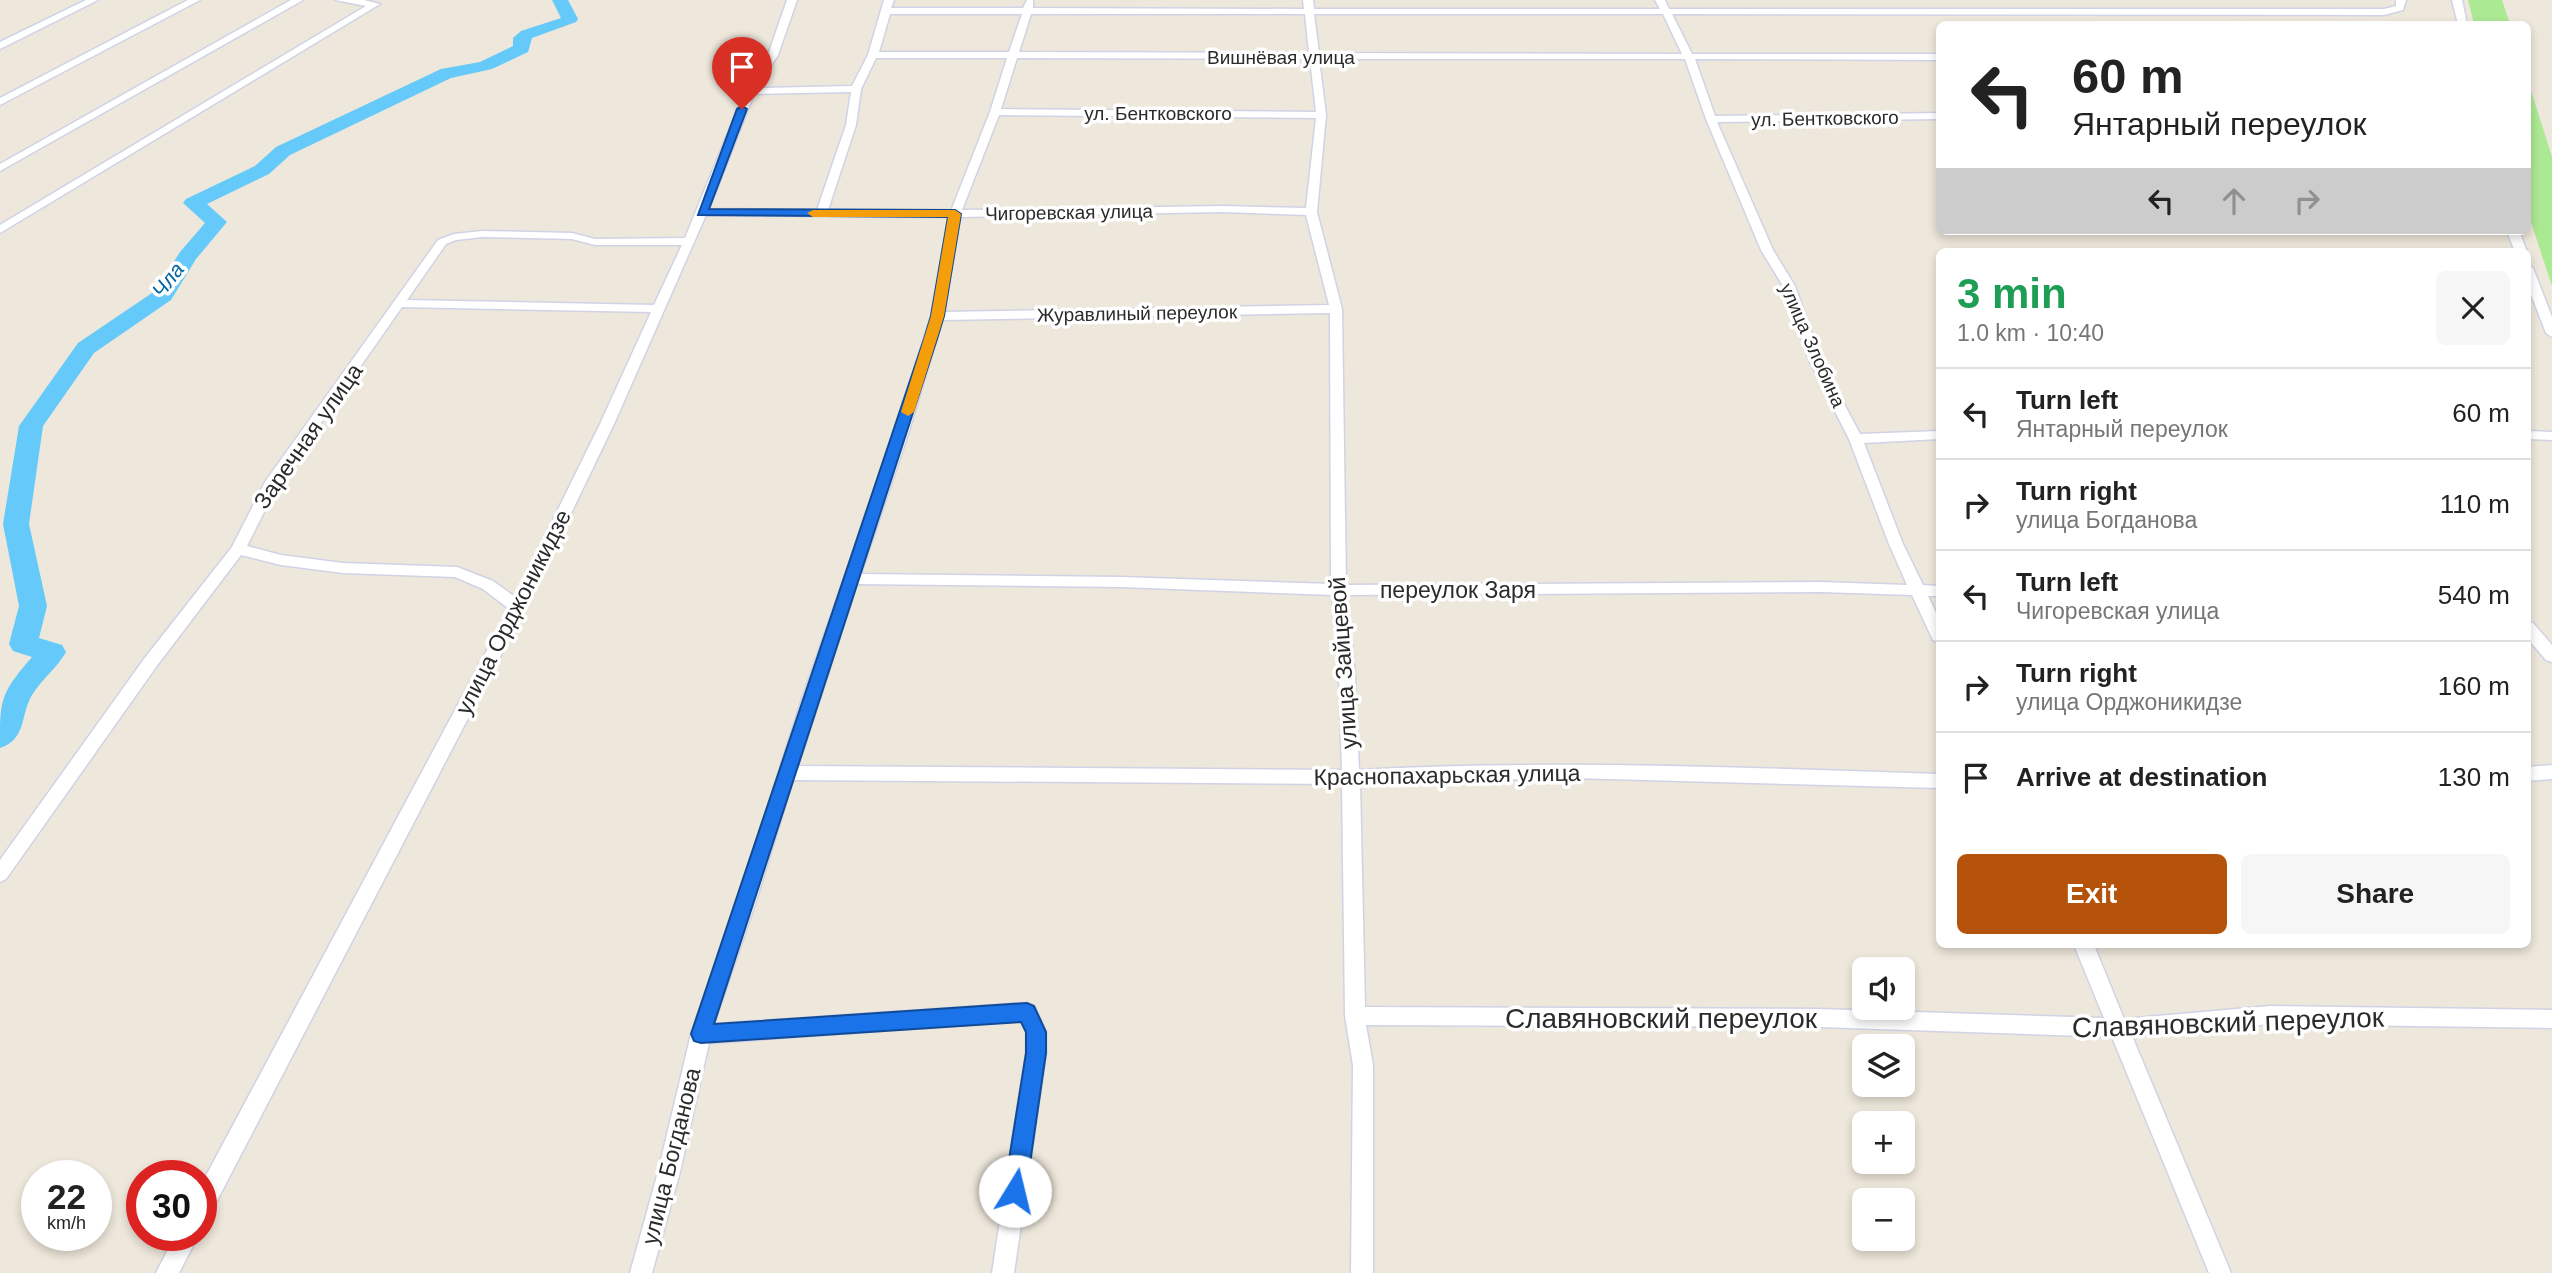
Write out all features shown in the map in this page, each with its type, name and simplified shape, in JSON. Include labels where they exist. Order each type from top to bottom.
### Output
[{"type":"street","points":[[0,46],[93,0]]},
{"type":"street","points":[[0,103],[195,0]]},
{"type":"street","points":[[0,168],[298,0]]},
{"type":"street","points":[[0,230],[375,4],[341,0]]},
{"type":"street","name":"улица Орджоникидзе","points":[[217,1178],[518,607],[659,309],[702,212],[750,91],[773,55],[792,0]]},
{"type":"street","name":"улица Зайцевой","points":[[1308,0],[1321,115],[1311,212],[1336,309],[1339,590],[1351,777],[1355,1016],[1363,1065],[1363,1273]]},
{"type":"street","name":"улица Злобина","points":[[1660,0],[1689,57],[1711,119],[1767,250],[1789,286],[1815,360],[1856,439],[1896,544],[1936,629]]},
{"type":"street","points":[[821,214],[851,125],[856,89],[873,55],[888,5],[1666,15],[2015,11],[2384,12],[2400,8],[2401,0]]},
{"type":"street","points":[[2457,0],[2462,21]]},
{"type":"street","name":"улица Богданова","points":[[641,1273],[669,1172],[701,1034],[937,316],[955,214],[995,112],[1010,57],[1029,5]]},
{"type":"street","name":"Вишнёвая улица","points":[[873,55],[1936,57]]},
{"type":"street","points":[[750,91],[856,89]]},
{"type":"street","name":"ул. Бентковского","points":[[995,112],[1321,115]]},
{"type":"street","name":"ул. Бентковского","points":[[1711,119],[1936,116]]},
{"type":"street","name":"Чигоревская улица","points":[[702,212],[955,214],[1222,209],[1311,212]]},
{"type":"street","name":"Заречная улица","points":[[0,874],[150,663],[238,549],[270,485],[442,242],[454,237],[482,234],[572,236],[595,242],[689,241]]},
{"type":"street","points":[[2531,278],[2552,333]]},
{"type":"street","points":[[399,303],[659,309]]},
{"type":"street","name":"Журавлиный переулок","points":[[937,316],[1336,309]]},
{"type":"street","points":[[1856,439],[1936,435]]},
{"type":"street","points":[[2531,435],[2552,436]]},
{"type":"street","points":[[238,549],[281,560],[343,568],[457,572],[488,585],[518,607]]},
{"type":"street","name":"переулок Заря","points":[[851,579],[1121,582],[1339,590],[1822,587],[1936,591]]},
{"type":"street","points":[[2531,631],[2552,656]]},
{"type":"street","name":"Краснопахарьская улица","points":[[788,773],[1351,777],[1410,773],[1665,772],[1936,780]]},
{"type":"street","points":[[2531,774],[2552,772]]},
{"type":"street","points":[[2085,948],[2121,1028],[2220,1273]]},
{"type":"street","points":[[701,1034],[1027,1012],[1036,1032],[1036,1053],[1003,1273]]},
{"type":"street","name":"Славяновский переулок","points":[[1355,1016],[1819,1018],[2121,1028],[2270,1015],[2552,1019]]},
{"type":"street","points":[[167,1273],[179,1251]]},
{"type":"green space","points":[[2468,0],[2502,0],[2509,21],[2473,21]]},
{"type":"green space","points":[[2531,91],[2552,157],[2552,286],[2531,222]]},
{"type":"waterway","name":"Чла","points":[[0,736],[7,729],[18,692],[52,652],[23,644],[33,606],[16,524],[31,426],[86,348],[163,295],[187,256],[217,222],[193,203],[262,170],[283,151],[447,73],[486,65],[513,54],[522,48],[521,38],[570,19],[560,0]]},
{"type":"slow traffic","points":[[813,213],[955,214],[937,316],[908,412]]},
{"type":"route","points":[[742,109],[702,212],[955,214],[937,316],[902,431],[809,702],[747,901],[701,1034],[1027,1012],[1036,1032],[1036,1053],[1015,1191]]}]
